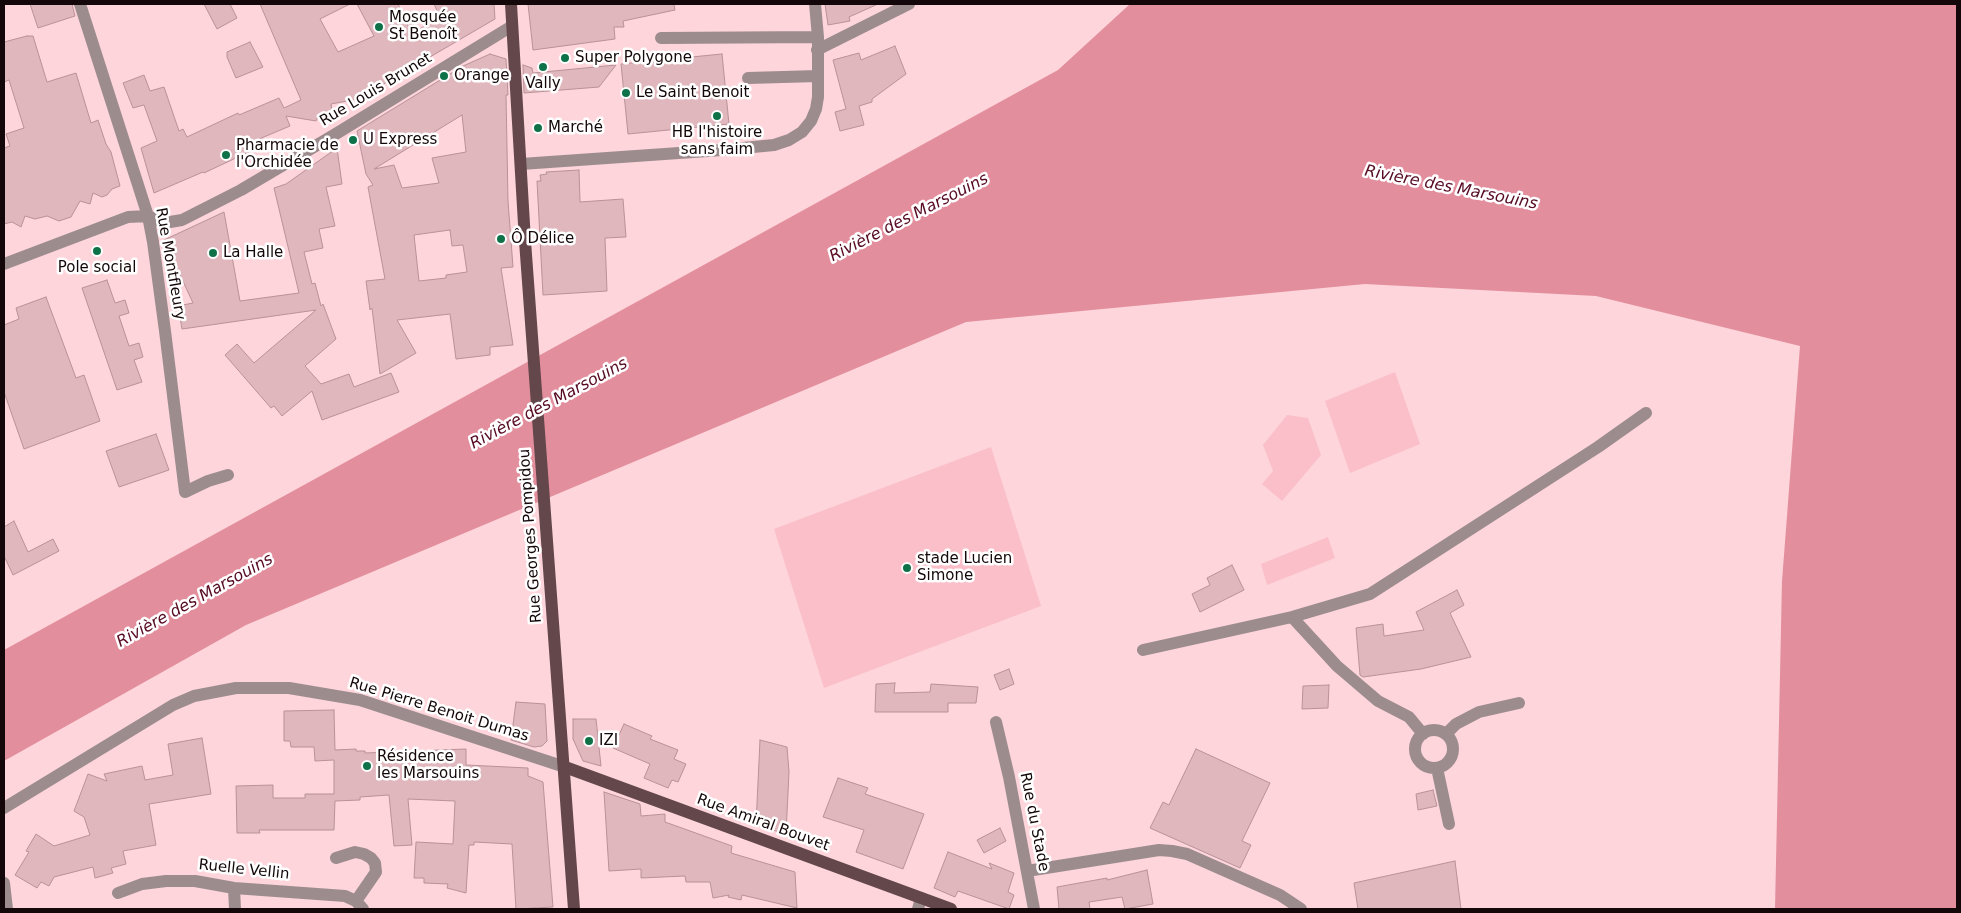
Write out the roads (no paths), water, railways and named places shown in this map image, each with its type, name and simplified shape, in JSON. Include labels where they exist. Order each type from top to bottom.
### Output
[{"type":"main road","name":"Rue Georges Pompidou","points":[[511,4],[574,909]]},
{"type":"main road","name":"Rue Amiral Bouvet","points":[[564,767],[919,904],[951,909]]},
{"type":"street","name":"Rue Montfleury","points":[[80,4],[148,216],[164,321],[185,492],[208,481],[228,475]]},
{"type":"street","points":[[521,164],[774,145],[789,140],[802,132],[811,122],[816,109],[818,97],[818,37],[815,4]]},
{"type":"street","points":[[818,50],[908,4]]},
{"type":"street","name":"Rue Louis Brunet","points":[[148,216],[164,223],[182,220],[221,201],[334,135],[512,26]]},
{"type":"street","points":[[661,38],[818,37]]},
{"type":"street","points":[[748,78],[818,76]]},
{"type":"street","points":[[4,264],[128,218],[148,216]]},
{"type":"street","points":[[1144,650],[1292,617],[1370,594],[1598,447],[1646,413]]},
{"type":"street","points":[[1292,617],[1337,666],[1378,701],[1408,717],[1423,734]]},
{"type":"street","name":"Rue Pierre Benoit Dumas","points":[[4,808],[173,705],[194,696],[236,688],[289,688],[360,700],[564,767]]},
{"type":"street","points":[[1447,733],[1456,724],[1479,712],[1519,703]]},
{"type":"street","name":"Rue du Stade","points":[[996,722],[1009,777],[1034,909]]},
{"type":"street","points":[[1432,730],[1440,730],[1447,733],[1452,740],[1454,748],[1452,756],[1443,766],[1437,768],[1424,766],[1418,762],[1415,746],[1423,734],[1432,730]]},
{"type":"street","points":[[1437,768],[1449,824]]},
{"type":"street","points":[[1027,871],[1159,850],[1172,851],[1187,854],[1280,895],[1301,909]]},
{"type":"street","points":[[336,858],[355,852],[364,854],[375,863],[376,872],[359,905]]},
{"type":"street","name":"Ruelle Vellin","points":[[118,893],[142,884],[166,881],[195,881],[234,888],[345,896],[359,905]]},
{"type":"street","points":[[4,883],[6,909]]},
{"type":"street","points":[[234,888],[235,909]]},
{"type":"water","name":"Rivière des Marsouins","points":[[1130,4],[1957,4],[1957,909],[1775,909],[1782,581],[1800,346],[1596,296],[1365,284],[966,322],[246,625],[4,761],[4,650],[1058,70]]},
{"type":"place","name":"Mosquée St Benoît","points":[[379,27]]},
{"type":"place","name":"Super Polygone","points":[[565,58]]},
{"type":"place","name":"Vally","points":[[543,67]]},
{"type":"place","name":"Orange","points":[[444,76]]},
{"type":"place","name":"Le Saint Benoit","points":[[626,93]]},
{"type":"place","name":"HB l'histoire sans faim","points":[[717,116]]},
{"type":"place","name":"Marché","points":[[538,128]]},
{"type":"place","name":"U Express","points":[[353,140]]},
{"type":"place","name":"Pharmacie de l'Orchidée","points":[[226,155]]},
{"type":"place","name":"Ô Délice","points":[[501,239]]},
{"type":"place","name":"Pole social","points":[[97,251]]},
{"type":"place","name":"La Halle","points":[[213,253]]},
{"type":"place","name":"stade Lucien Simone","points":[[907,568]]},
{"type":"place","name":"IZI","points":[[589,741]]},
{"type":"place","name":"Résidence les Marsouins","points":[[367,766]]}]
